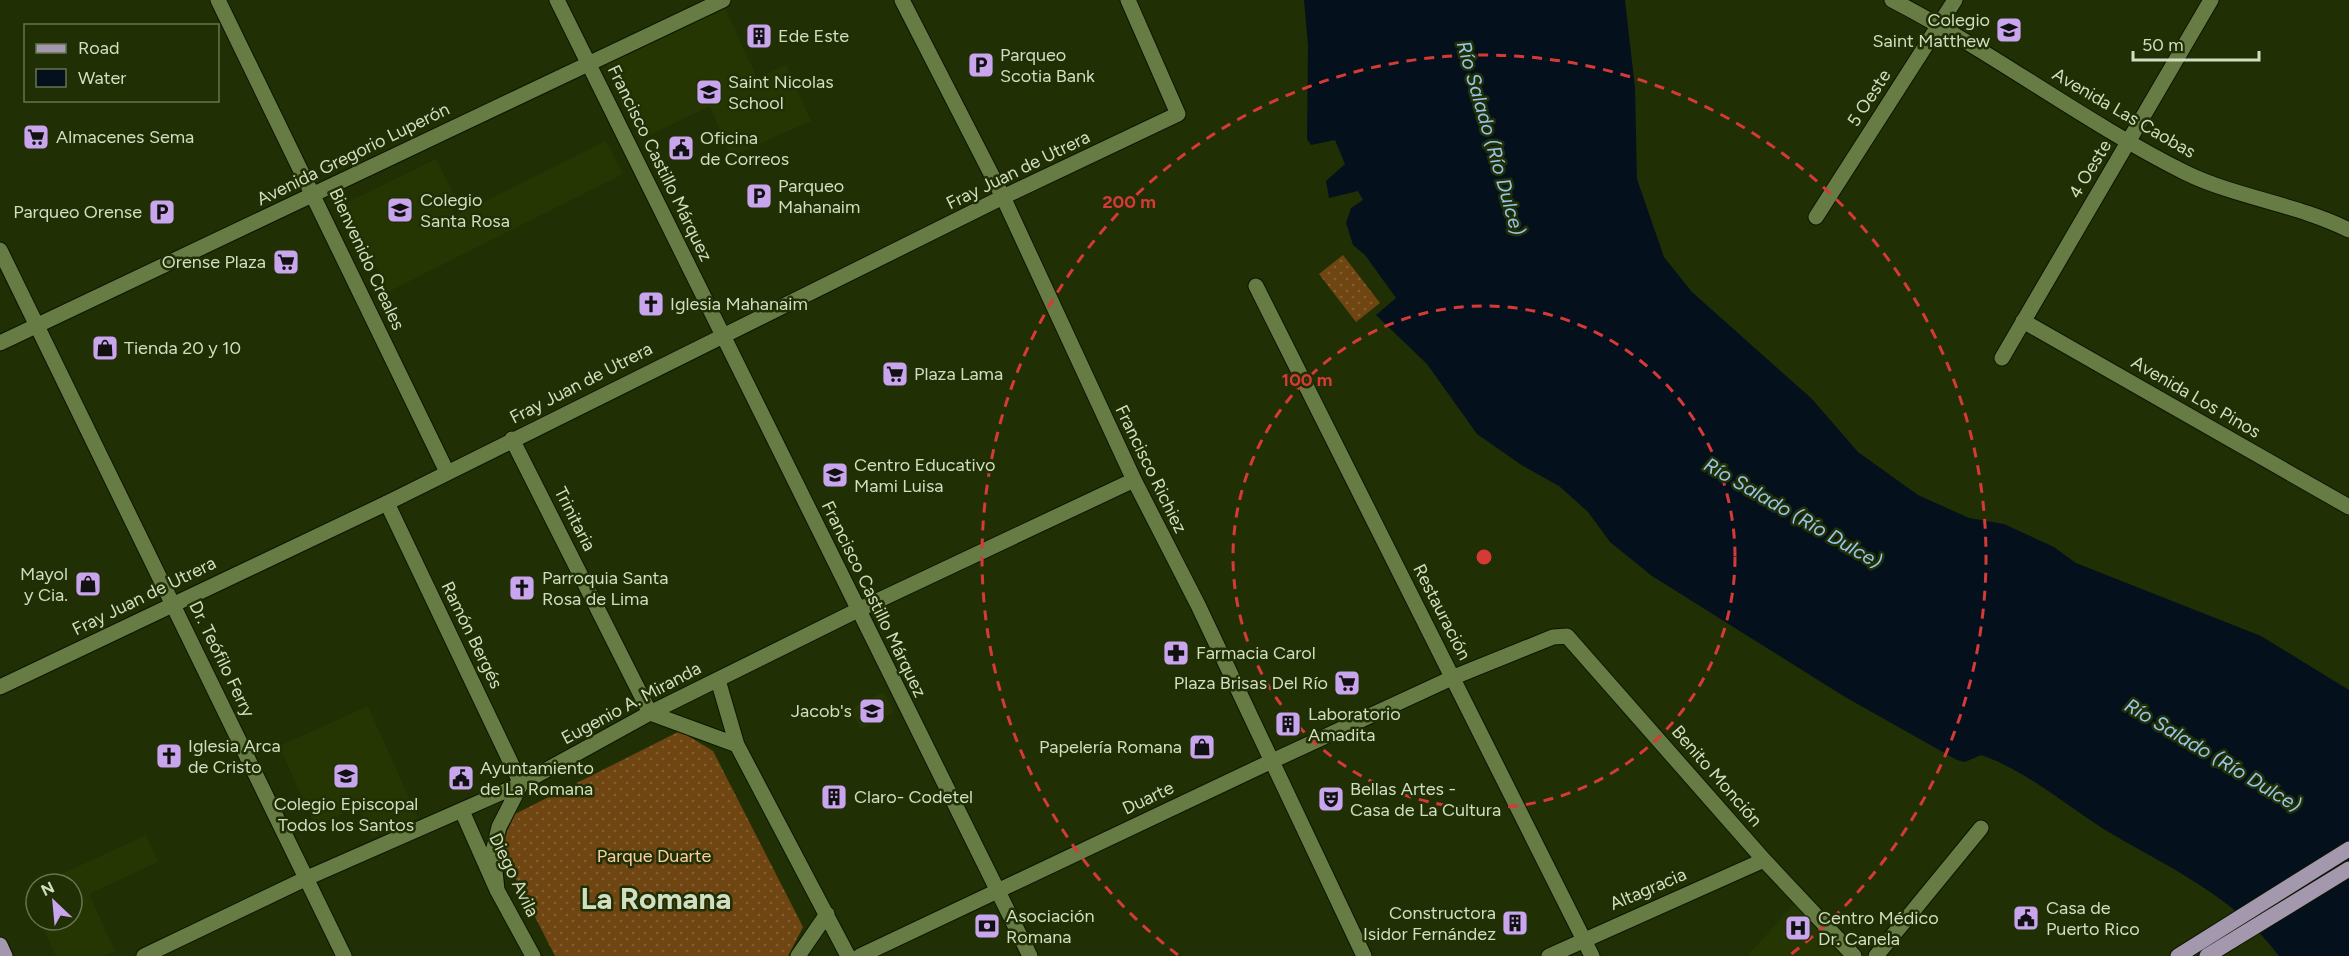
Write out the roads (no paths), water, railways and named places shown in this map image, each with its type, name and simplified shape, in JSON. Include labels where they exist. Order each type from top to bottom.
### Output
[{"type":"main road","points":[[2207,956],[2243,925],[2349,849]]},
{"type":"main road","points":[[2178,956],[2243,925],[2349,869]]},
{"type":"main road","points":[[0,945],[5,956]]},
{"type":"street","name":"Bienvenido Creales","points":[[218,0],[447,472]]},
{"type":"street","name":"Francisco Castillo Márquez","points":[[557,0],[1030,956]]},
{"type":"street","name":"Avenida Gregorio Luperón","points":[[0,342],[723,0]]},
{"type":"street","name":"Francisco Richiez","points":[[902,0],[1003,197],[1134,480],[1198,605],[1270,762],[1364,956]]},
{"type":"street","name":"Fray Juan de Utrera","points":[[0,687],[387,503],[723,334],[1178,114],[1128,0]]},
{"type":"street","name":"Avenida Las Caobas","points":[[1892,0],[1940,24],[2129,142],[2189,174],[2316,216],[2349,230]]},
{"type":"street","name":"5 Oeste","points":[[1816,217],[1955,0]]},
{"type":"street","name":"4 Oeste","points":[[2002,358],[2211,0]]},
{"type":"street","name":"Dr. Teófilo Ferry","points":[[0,250],[344,956]]},
{"type":"street","name":"Restauración","points":[[1256,286],[1592,956]]},
{"type":"street","name":"Avenida Los Pinos","points":[[2023,321],[2349,507]]},
{"type":"street","name":"Trinitaria","points":[[512,440],[650,713]]},
{"type":"street","name":"Eugenio A. Miranda","points":[[144,956],[307,878],[521,784],[650,713],[858,610],[1134,480]]},
{"type":"street","name":"Ramón Bergés","points":[[387,503],[521,784]]},
{"type":"street","name":"Benito Monción","points":[[1545,640],[1563,635],[1571,639],[1764,860],[1854,956]]},
{"type":"street","name":"Duarte","points":[[860,956],[1454,677],[1545,640]]},
{"type":"street","points":[[718,680],[737,745],[848,956]]},
{"type":"street","points":[[650,713],[737,745]]},
{"type":"street","points":[[497,890],[493,852],[499,827],[521,784]]},
{"type":"street","name":"Diego Avila","points":[[462,811],[497,890],[533,956]]},
{"type":"street","points":[[1876,956],[1982,828]]},
{"type":"street","name":"Altagracia","points":[[1549,956],[1584,938],[1764,860]]},
{"type":"street","points":[[798,956],[827,914]]},
{"type":"water","name":"Río Salado (Río Dulce)","points":[[1304,0],[1625,0],[1635,88],[1637,179],[1664,257],[1692,292],[1812,399],[1858,452],[1918,495],[1969,518],[2004,524],[2054,547],[2076,563],[2261,636],[2349,690],[2349,956],[2279,956],[2261,935],[2220,899],[2174,869],[2102,828],[2013,769],[1981,755],[1965,762],[1957,760],[1845,697],[1652,576],[1610,542],[1588,512],[1559,486],[1523,466],[1477,434],[1427,364],[1376,315],[1396,298],[1365,255],[1353,245],[1346,223],[1351,208],[1363,200],[1358,191],[1329,198],[1326,181],[1345,164],[1335,140],[1311,145],[1307,139],[1308,46]]},
{"type":"place","name":"Colegio Saint Matthew","points":[[2009,30]]},
{"type":"place","name":"Ede Este","points":[[759,36]]},
{"type":"place","name":"Parqueo Scotia Bank","points":[[981,65]]},
{"type":"place","name":"Saint Nicolas School","points":[[709,92]]},
{"type":"place","name":"Almacenes Sema","points":[[36,137]]},
{"type":"place","name":"Oficina de Correos","points":[[681,148]]},
{"type":"place","name":"Parqueo Mahanaim","points":[[759,196]]},
{"type":"place","name":"Colegio Santa Rosa","points":[[400,210]]},
{"type":"place","name":"Parqueo Orense","points":[[162,212]]},
{"type":"place","name":"Orense Plaza","points":[[286,262]]},
{"type":"place","name":"Iglesia Mahanaim","points":[[651,304]]},
{"type":"place","name":"Tienda 20 y 10","points":[[105,348]]},
{"type":"place","name":"Plaza Lama","points":[[895,374]]},
{"type":"place","name":"Centro Educativo Mami Luisa","points":[[835,475]]},
{"type":"place","name":"Mayol y Cia.","points":[[88,584]]},
{"type":"place","name":"Parroquia Santa Rosa de Lima","points":[[522,588]]},
{"type":"place","name":"Farmacia Carol","points":[[1176,653]]},
{"type":"place","name":"Plaza Brisas Del Río","points":[[1347,683]]},
{"type":"place","name":"Jacob's","points":[[872,711]]},
{"type":"place","name":"Laboratorio Amadita","points":[[1288,724]]},
{"type":"place","name":"Papelería Romana","points":[[1202,747]]},
{"type":"place","name":"Iglesia Arca de Cristo","points":[[169,756]]},
{"type":"place","name":"Colegio Episcopal Todos los Santos","points":[[346,776]]},
{"type":"place","name":"Ayuntamiento de La Romana","points":[[461,778]]},
{"type":"place","name":"Claro- Codetel","points":[[834,797]]},
{"type":"place","name":"Bellas Artes - Casa de La Cultura","points":[[1331,799]]},
{"type":"place","name":"Casa de Puerto Rico","points":[[2026,918]]},
{"type":"place","name":"Constructora Isidor Fernández","points":[[1515,923]]},
{"type":"place","name":"Asociación Romana","points":[[987,926]]},
{"type":"place","name":"Centro Médico Dr. Canela","points":[[1798,928]]},
{"type":"district","name":"La Romana","points":[[656,898]]},
{"type":"park label","name":"Parque Duarte","points":[[654,856]]}]
